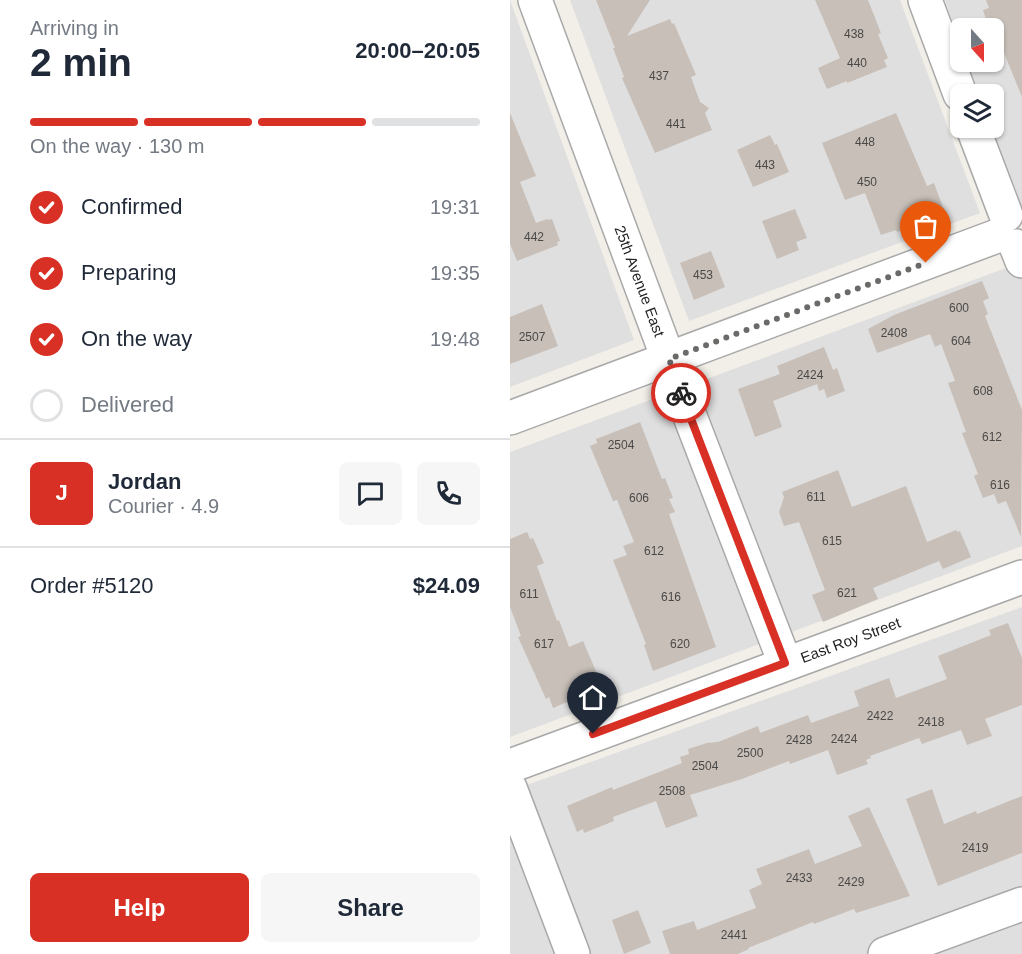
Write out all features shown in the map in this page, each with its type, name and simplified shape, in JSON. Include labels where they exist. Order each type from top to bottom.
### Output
[{"type":"street","name":"25th Avenue East","points":[[535,0],[785,663]]},
{"type":"street","points":[[925,0],[956,84]]},
{"type":"street","points":[[510,418],[1014,236],[977,138]]},
{"type":"street","name":"East Roy Street","points":[[510,766],[1022,577]]},
{"type":"street","points":[[510,788],[573,954]]},
{"type":"street","points":[[885,954],[1022,904]]},
{"type":"shaded area","points":[[510,0],[634,340],[510,387]]},
{"type":"shaded area","points":[[570,0],[900,0],[980,213],[689,321]]},
{"type":"shaded area","points":[[945,0],[1022,0],[1022,206],[1019,205],[992,138],[1004,138],[1004,84],[974,84],[969,72],[1004,72],[1004,18],[951,18]]},
{"type":"shaded area","points":[[1022,262],[1022,546],[510,737],[510,452]]},
{"type":"shaded area","points":[[1022,607],[1022,954],[510,954],[510,791]]},
{"type":"building","points":[[596,0],[650,0],[627,36],[670,19],[672,24],[674,23],[696,75],[691,77],[700,102],[709,108],[705,113],[712,130],[655,153],[622,78],[624,77],[613,48],[615,48]]},
{"type":"building","points":[[815,0],[868,0],[881,33],[878,34],[888,58],[884,60],[887,67],[827,89],[818,68],[840,58]]},
{"type":"building","points":[[986,0],[1022,0],[1022,97],[1004,53],[1004,18],[986,18],[983,10],[989,8]]},
{"type":"building","points":[[510,113],[536,176],[520,182],[536,223],[552,219],[560,241],[557,242],[558,245],[517,261],[510,244]]},
{"type":"building","points":[[896,113],[927,186],[934,183],[945,213],[897,232],[896,230],[881,235],[865,193],[845,200],[822,143]]},
{"type":"building","points":[[770,135],[775,145],[777,144],[789,172],[753,187],[737,150]]},
{"type":"building","points":[[795,209],[807,238],[796,242],[799,250],[777,259],[762,221]]},
{"type":"building","points":[[711,251],[725,287],[694,300],[680,263]]},
{"type":"building","points":[[982,281],[989,298],[983,301],[988,314],[985,316],[1022,410],[1021,537],[1006,501],[998,504],[994,494],[983,498],[974,476],[978,474],[962,433],[966,432],[948,383],[955,381],[941,344],[935,347],[930,334],[877,353],[868,329],[894,315]]},
{"type":"building","points":[[542,304],[558,346],[510,364],[510,317]]},
{"type":"building","points":[[824,347],[833,370],[837,368],[845,391],[827,398],[824,389],[819,391],[817,384],[773,401],[782,427],[755,437],[738,389],[780,374],[777,366]]},
{"type":"building","points":[[640,422],[662,479],[665,478],[673,498],[669,499],[675,512],[669,514],[716,647],[653,671],[644,645],[646,644],[613,560],[627,555],[623,546],[634,542],[617,500],[613,501],[590,446],[597,443],[596,439]]},
{"type":"building","points":[[838,470],[852,507],[906,486],[927,542],[956,530],[960,531],[971,557],[943,569],[939,561],[873,588],[878,599],[823,622],[812,595],[825,590],[799,522],[784,526],[779,512],[784,497],[782,492]]},
{"type":"building","points":[[527,532],[530,539],[533,538],[544,563],[537,566],[569,647],[583,641],[598,676],[595,677],[600,688],[553,708],[549,697],[546,699],[518,637],[521,636],[510,607],[510,539]]},
{"type":"building","points":[[1008,623],[1022,658],[1022,705],[985,719],[992,736],[967,745],[961,730],[922,744],[919,738],[870,756],[871,758],[866,760],[868,764],[837,775],[828,750],[690,795],[698,816],[666,828],[656,801],[613,817],[614,821],[584,833],[583,829],[577,832],[567,806],[612,787],[613,790],[682,763],[680,757],[689,754],[688,749],[718,742],[758,726],[760,733],[808,715],[811,723],[859,706],[854,691],[889,678],[896,698],[947,679],[938,656],[991,635],[989,630]]},
{"type":"building","points":[[932,789],[944,824],[1022,796],[1022,853],[938,886],[906,799]]},
{"type":"building","points":[[869,807],[910,896],[856,913],[854,909],[814,924],[813,922],[738,954],[670,954],[662,931],[694,921],[697,930],[756,908],[749,890],[762,884],[756,869],[809,849],[815,864],[862,846],[848,816]]},
{"type":"building","points":[[638,910],[651,943],[624,954],[612,920]]},
{"type":"way so far","points":[[681,393],[669,359],[926,263]]},
{"type":"route","points":[[593,734],[785,663],[681,393]]}]
